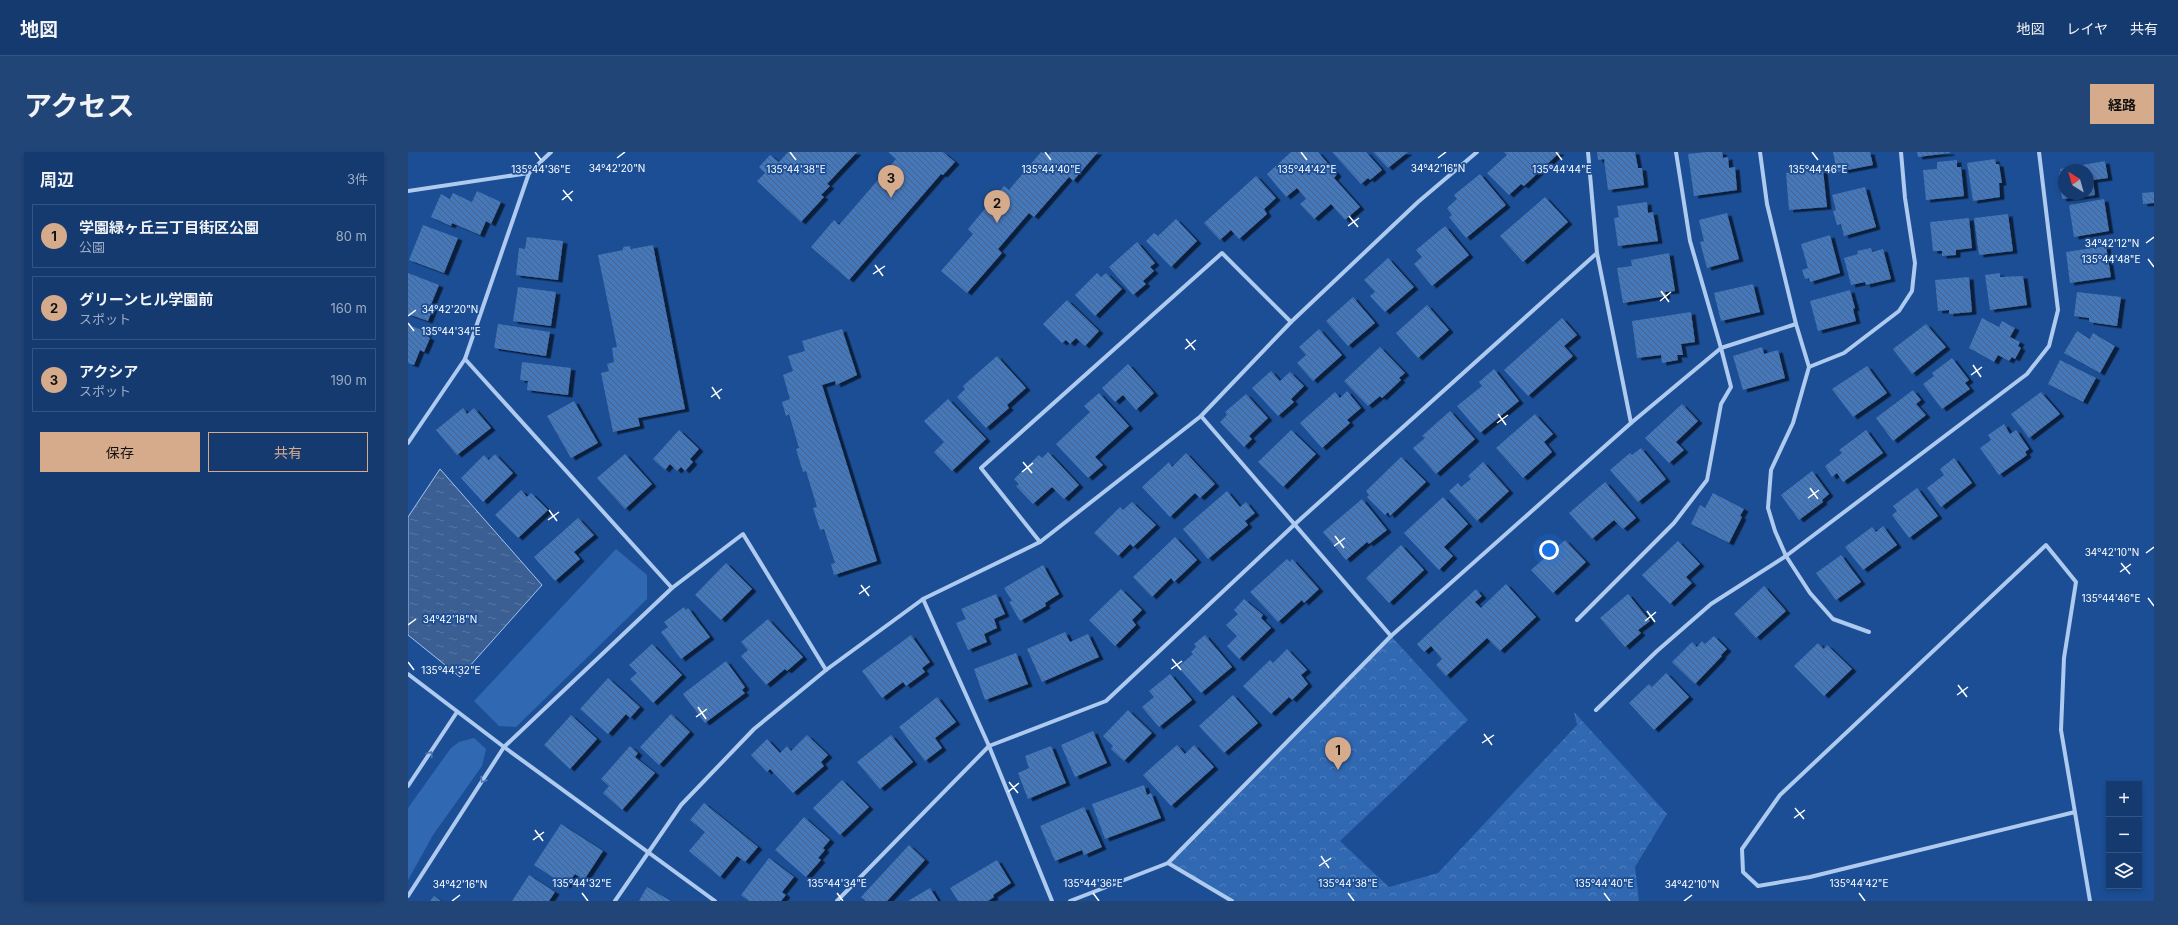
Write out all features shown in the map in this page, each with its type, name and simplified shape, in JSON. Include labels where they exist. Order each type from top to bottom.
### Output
[{"type":"street","points":[[408,443],[465,359],[529,173],[551,152]]},
{"type":"street","points":[[615,901],[681,805],[754,729],[826,670],[923,598],[1040,542],[1201,416],[1291,322],[1418,202],[1477,152]]},
{"type":"street","points":[[1588,152],[1597,253],[1631,424]]},
{"type":"street","points":[[1577,620],[1674,523],[1707,480],[1721,404],[1731,387],[1690,241],[1676,152]]},
{"type":"street","points":[[1760,152],[1767,204],[1796,324],[1809,366],[1793,423],[1771,470],[1768,508],[1775,531],[1786,556],[1810,593],[1833,619],[1869,632]]},
{"type":"street","points":[[1809,366],[1844,353],[1899,311],[1912,291],[1915,263],[1905,198],[1901,152]]},
{"type":"street","points":[[1596,710],[1657,651],[1711,604],[1786,556],[2027,374],[2049,346],[2058,310],[2039,152]]},
{"type":"street","points":[[408,191],[529,173]]},
{"type":"street","points":[[1040,542],[981,468],[1222,253],[1291,322]]},
{"type":"street","points":[[836,901],[988,746],[1106,701],[1295,524],[1597,253]]},
{"type":"street","points":[[1070,901],[1168,863],[1391,636],[1631,424],[1720,348],[1796,324]]},
{"type":"street","points":[[465,359],[672,588]]},
{"type":"street","points":[[1201,416],[1391,636]]},
{"type":"street","points":[[408,896],[504,747],[672,588],[743,534],[826,670]]},
{"type":"street","points":[[2075,812],[1810,877],[1758,886],[1743,872],[1742,849],[1780,795],[2046,545],[2076,582],[2064,658],[2061,730],[2075,812],[2090,901]]},
{"type":"street","points":[[923,598],[988,746],[1052,901]]},
{"type":"street","points":[[408,674],[504,747],[715,901]]},
{"type":"street","points":[[408,786],[457,712]]},
{"type":"street","points":[[1168,863],[1232,901]]},
{"type":"green space","points":[[616,549],[647,575],[647,599],[516,727],[499,726],[474,701]]},
{"type":"green space","points":[[1391,636],[1468,720],[1340,841],[1389,887],[1438,873],[1577,725],[1574,712],[1667,814],[1635,867],[1639,901],[1232,901],[1168,863]]},
{"type":"green space","points":[[474,738],[486,749],[482,766],[433,835],[408,880],[408,808],[451,748],[459,742]]},
{"type":"water","points":[[440,469],[542,585],[460,677],[408,635],[408,517]]},
{"type":"building","points":[[788,152],[857,152],[827,184],[830,186],[821,195],[824,197],[801,222],[757,181],[765,173],[759,167],[770,155],[779,162]]},
{"type":"building","points":[[888,152],[943,152],[955,162],[943,175],[941,174],[849,280],[811,247],[834,220],[839,225],[896,159]]},
{"type":"building","points":[[1041,152],[1048,155],[1051,152],[1098,152],[1073,181],[1069,177],[1034,217],[1029,213],[998,249],[1002,253],[967,293],[941,271],[973,234],[968,229],[1004,186],[1009,190]]},
{"type":"building","points":[[1291,152],[1318,152],[1337,174],[1334,178],[1360,207],[1345,220],[1331,204],[1314,219],[1300,204],[1306,199],[1297,188],[1286,197],[1267,174]]},
{"type":"building","points":[[1332,152],[1366,152],[1382,170],[1370,180],[1368,178],[1361,184]]},
{"type":"building","points":[[1373,152],[1408,152],[1388,168]]},
{"type":"building","points":[[1504,152],[1560,152],[1524,186],[1521,184],[1509,195],[1487,173],[1507,155]]},
{"type":"building","points":[[1597,152],[1635,152],[1638,168],[1642,168],[1644,185],[1608,190],[1604,159],[1598,160]]},
{"type":"building","points":[[1722,152],[1723,158],[1728,157],[1729,168],[1735,167],[1737,190],[1694,196],[1688,154]]},
{"type":"building","points":[[1833,152],[1870,152],[1873,165],[1837,172]]},
{"type":"building","points":[[1917,152],[1950,152],[1950,153],[1918,157]]},
{"type":"building","points":[[1995,159],[1996,164],[1999,164],[2002,183],[1999,183],[2000,197],[1973,201],[1967,163]]},
{"type":"building","points":[[1957,160],[1957,167],[1961,167],[1964,196],[1926,200],[1923,170],[1937,169],[1937,162]]},
{"type":"building","points":[[2105,161],[2108,178],[2094,180],[2094,164],[2088,164]]},
{"type":"building","points":[[1823,170],[1827,207],[1789,210],[1786,173]]},
{"type":"building","points":[[1480,174],[1506,205],[1466,238],[1449,217],[1452,215],[1447,208],[1457,199],[1454,195]]},
{"type":"building","points":[[1256,176],[1276,198],[1264,209],[1267,214],[1239,239],[1231,230],[1220,240],[1204,223]]},
{"type":"building","points":[[1865,187],[1876,227],[1844,236],[1841,224],[1837,225],[1833,211],[1836,210],[1832,195]]},
{"type":"building","points":[[477,191],[501,202],[491,224],[486,221],[480,235],[452,223],[451,226],[431,217],[441,194],[450,199],[453,193],[472,202]]},
{"type":"building","points":[[2154,192],[2154,203],[2143,204],[2142,193]]},
{"type":"building","points":[[1545,197],[1568,222],[1523,262],[1500,236]]},
{"type":"building","points":[[2104,199],[2109,231],[2074,237],[2069,205]]},
{"type":"building","points":[[1647,202],[1648,213],[1653,212],[1658,241],[1618,246],[1614,218],[1619,217],[1617,206]]},
{"type":"building","points":[[1727,213],[1739,259],[1707,268],[1700,242],[1704,241],[1699,220]]},
{"type":"building","points":[[2008,214],[2013,251],[1979,255],[1974,218]]},
{"type":"building","points":[[1969,218],[1972,248],[1956,250],[1956,255],[1942,256],[1942,251],[1933,251],[1930,222]]},
{"type":"building","points":[[1176,219],[1197,241],[1171,267],[1146,241],[1154,233],[1158,236]]},
{"type":"building","points":[[423,225],[458,238],[444,273],[409,260]]},
{"type":"building","points":[[1445,226],[1469,255],[1432,286],[1414,264],[1422,257],[1416,250]]},
{"type":"building","points":[[1830,235],[1840,273],[1810,282],[1809,278],[1805,279],[1802,270],[1808,268],[1801,244]]},
{"type":"building","points":[[527,237],[563,241],[558,280],[516,275],[519,248],[525,249]]},
{"type":"building","points":[[1137,242],[1155,263],[1150,267],[1154,271],[1143,281],[1146,284],[1133,295],[1109,267]]},
{"type":"building","points":[[653,245],[685,409],[638,418],[640,426],[613,432],[601,373],[609,371],[607,364],[614,362],[612,348],[617,347],[598,255],[623,250],[623,247],[630,246],[631,249]]},
{"type":"building","points":[[2106,246],[2111,277],[2070,283],[2066,252]]},
{"type":"building","points":[[1871,248],[1872,252],[1883,249],[1891,279],[1866,285],[1865,282],[1851,285],[1844,258],[1858,254],[1857,251]]},
{"type":"building","points":[[1669,253],[1675,291],[1665,292],[1666,296],[1623,303],[1617,268],[1632,266],[1631,260]]},
{"type":"building","points":[[1388,258],[1414,287],[1385,312],[1370,296],[1375,292],[1364,280]]},
{"type":"building","points":[[408,273],[439,285],[430,307],[433,308],[428,321],[408,314]]},
{"type":"building","points":[[1097,273],[1101,277],[1106,273],[1122,289],[1095,316],[1075,295]]},
{"type":"building","points":[[2000,273],[2000,277],[2023,276],[2027,305],[1990,310],[1985,275]]},
{"type":"building","points":[[1969,277],[1972,312],[1949,314],[1949,310],[1938,311],[1935,280]]},
{"type":"building","points":[[1753,284],[1760,312],[1721,321],[1714,293]]},
{"type":"building","points":[[518,287],[556,292],[551,326],[513,321]]},
{"type":"building","points":[[1850,290],[1855,308],[1853,309],[1856,321],[1818,331],[1810,301]]},
{"type":"building","points":[[2077,292],[2121,297],[2117,326],[2089,322],[2089,318],[2074,316]]},
{"type":"building","points":[[1353,297],[1375,323],[1348,346],[1326,321]]},
{"type":"building","points":[[1067,300],[1099,331],[1085,346],[1076,338],[1070,344],[1066,340],[1062,343],[1043,324]]},
{"type":"building","points":[[1427,305],[1449,330],[1418,358],[1396,333]]},
{"type":"building","points":[[1691,312],[1695,342],[1681,344],[1683,355],[1677,355],[1678,360],[1662,363],[1661,355],[1637,358],[1632,321]]},
{"type":"building","points":[[1562,318],[1577,335],[1564,346],[1573,356],[1528,396],[1504,370]]},
{"type":"building","points":[[1982,318],[1999,327],[2002,321],[2015,328],[2010,337],[2020,342],[2018,346],[2021,348],[2015,359],[2012,357],[2009,361],[1998,355],[1994,362],[1969,348]]},
{"type":"building","points":[[498,324],[550,332],[546,356],[494,348]]},
{"type":"building","points":[[1926,324],[1946,347],[1912,374],[1893,349]]},
{"type":"building","points":[[408,325],[428,332],[426,336],[430,338],[424,352],[420,350],[414,365],[408,363]]},
{"type":"building","points":[[842,329],[857,375],[836,385],[835,381],[822,385],[877,561],[834,575],[831,564],[835,563],[824,529],[820,530],[813,508],[817,507],[806,471],[803,472],[796,449],[799,448],[789,414],[786,416],[782,402],[790,399],[783,375],[793,371],[788,356],[805,351],[802,341]]},
{"type":"building","points":[[1319,329],[1342,355],[1313,381],[1297,363],[1306,355],[1299,347]]},
{"type":"building","points":[[2077,331],[2090,339],[2093,333],[2115,346],[2100,373],[2064,353]]},
{"type":"building","points":[[1380,347],[1405,373],[1399,378],[1401,380],[1382,398],[1380,396],[1368,406],[1344,381]]},
{"type":"building","points":[[1762,347],[1764,354],[1778,350],[1785,378],[1743,390],[1733,356]]},
{"type":"building","points":[[997,356],[1026,388],[1007,405],[1009,408],[986,428],[957,397],[965,389],[963,386]]},
{"type":"building","points":[[1952,358],[1969,380],[1965,383],[1970,389],[1942,409],[1923,384],[1934,376],[1932,373]]},
{"type":"building","points":[[2060,360],[2096,378],[2083,402],[2048,384]]},
{"type":"building","points":[[522,362],[571,368],[568,395],[527,390],[528,381],[520,380]]},
{"type":"building","points":[[1128,364],[1154,393],[1136,410],[1123,395],[1115,402],[1102,388]]},
{"type":"building","points":[[1867,366],[1887,393],[1853,417],[1832,389]]},
{"type":"building","points":[[1494,369],[1519,401],[1480,433],[1457,406],[1482,386],[1479,382]]},
{"type":"building","points":[[1271,371],[1280,381],[1290,372],[1304,386],[1291,399],[1294,402],[1278,416],[1252,388]]},
{"type":"building","points":[[1913,390],[1921,400],[1916,404],[1926,415],[1893,441],[1876,418]]},
{"type":"building","points":[[1347,391],[1361,408],[1347,420],[1350,423],[1322,448],[1300,423],[1335,392],[1340,398]]},
{"type":"building","points":[[2041,392],[2060,414],[2029,438],[2011,414]]},
{"type":"building","points":[[1099,393],[1129,426],[1095,457],[1103,465],[1088,478],[1056,444],[1090,412],[1084,406]]},
{"type":"building","points":[[1246,394],[1268,418],[1249,436],[1252,439],[1244,447],[1220,422],[1227,415],[1225,412]]},
{"type":"building","points":[[948,399],[986,439],[952,471],[934,452],[944,442],[924,421]]},
{"type":"building","points":[[574,401],[598,443],[571,458],[547,416]]},
{"type":"building","points":[[1682,404],[1698,421],[1676,442],[1684,450],[1669,463],[1645,438]]},
{"type":"building","points":[[463,408],[467,414],[474,408],[491,428],[457,455],[436,430]]},
{"type":"building","points":[[1450,411],[1475,439],[1436,474],[1413,448],[1425,438],[1422,436]]},
{"type":"building","points":[[1535,414],[1553,434],[1544,442],[1552,452],[1523,478],[1496,448]]},
{"type":"building","points":[[2004,424],[2010,434],[2016,430],[2029,449],[2025,452],[2027,455],[1999,475],[1980,448],[1991,440],[1988,435]]},
{"type":"building","points":[[679,430],[699,449],[690,459],[693,462],[685,471],[681,467],[677,471],[670,464],[665,470],[653,459]]},
{"type":"building","points":[[1291,430],[1316,454],[1283,487],[1258,462]]},
{"type":"building","points":[[1866,430],[1883,453],[1843,482],[1837,473],[1832,477],[1825,466],[1842,453],[1839,450]]},
{"type":"building","points":[[1641,448],[1666,479],[1638,502],[1610,470],[1630,453],[1632,455]]},
{"type":"building","points":[[1048,452],[1079,485],[1064,499],[1052,487],[1033,504],[1016,486],[1019,484],[1014,479],[1039,455],[1042,458]]},
{"type":"building","points":[[1186,453],[1215,484],[1200,498],[1195,493],[1170,517],[1142,487],[1169,462],[1172,467]]},
{"type":"building","points":[[495,454],[513,473],[483,502],[461,478],[484,455],[489,460]]},
{"type":"building","points":[[625,454],[652,484],[625,509],[597,478]]},
{"type":"building","points":[[1401,457],[1426,482],[1390,516],[1388,512],[1385,515],[1367,497],[1369,495],[1366,491]]},
{"type":"building","points":[[1954,458],[1972,483],[1941,507],[1927,488],[1944,475],[1940,469]]},
{"type":"building","points":[[1483,462],[1509,491],[1477,521],[1449,491],[1458,483],[1461,487],[1471,479],[1468,476]]},
{"type":"building","points":[[1812,471],[1829,494],[1822,500],[1823,502],[1799,520],[1781,495]]},
{"type":"building","points":[[1605,482],[1636,518],[1623,529],[1614,520],[1592,539],[1569,513]]},
{"type":"building","points":[[1917,488],[1938,516],[1909,538],[1892,515],[1897,511],[1893,506]]},
{"type":"building","points":[[521,490],[527,497],[531,493],[548,510],[518,538],[495,515]]},
{"type":"building","points":[[1227,491],[1240,507],[1246,502],[1255,513],[1245,521],[1248,525],[1208,559],[1183,529]]},
{"type":"building","points":[[1713,493],[1744,509],[1740,516],[1742,517],[1729,543],[1691,524],[1700,505],[1705,508]]},
{"type":"building","points":[[1443,497],[1468,524],[1444,547],[1453,556],[1439,570],[1404,533]]},
{"type":"building","points":[[1362,499],[1387,530],[1369,544],[1367,542],[1346,560],[1323,532]]},
{"type":"building","points":[[1132,502],[1156,525],[1133,547],[1130,544],[1118,556],[1094,533],[1120,507],[1123,510]]},
{"type":"building","points":[[578,518],[594,535],[574,552],[580,559],[555,581],[534,557]]},
{"type":"building","points":[[1883,526],[1897,545],[1863,570],[1845,547],[1872,527],[1876,532]]},
{"type":"building","points":[[1175,537],[1197,560],[1174,582],[1171,578],[1152,597],[1133,577]]},
{"type":"building","points":[[1565,540],[1586,562],[1553,593],[1531,570]]},
{"type":"building","points":[[1678,541],[1700,564],[1686,577],[1692,583],[1670,604],[1642,575]]},
{"type":"building","points":[[1401,545],[1424,570],[1389,603],[1366,578]]},
{"type":"building","points":[[1841,555],[1861,582],[1836,600],[1816,573]]},
{"type":"building","points":[[1287,559],[1290,562],[1292,559],[1319,589],[1304,603],[1302,600],[1278,622],[1250,592]]},
{"type":"building","points":[[726,563],[752,589],[721,620],[695,595]]},
{"type":"building","points":[[1043,565],[1059,594],[1045,603],[1046,606],[1020,621],[1009,602],[1012,601],[1004,588]]},
{"type":"building","points":[[1506,584],[1536,617],[1500,651],[1487,638],[1446,676],[1436,665],[1442,659],[1431,646],[1424,652],[1417,644],[1476,589],[1482,596],[1475,602],[1481,608]]},
{"type":"building","points":[[1764,586],[1786,611],[1756,638],[1734,614]]},
{"type":"building","points":[[1121,589],[1142,610],[1132,620],[1136,625],[1115,646],[1089,620]]},
{"type":"building","points":[[996,594],[1005,614],[994,619],[997,628],[984,634],[987,642],[968,650],[956,623],[966,619],[961,609]]},
{"type":"building","points":[[1628,594],[1650,621],[1638,630],[1641,633],[1625,647],[1600,618]]},
{"type":"building","points":[[1244,599],[1263,615],[1261,618],[1271,628],[1239,659],[1227,646],[1237,636],[1226,625],[1238,614],[1234,610]]},
{"type":"building","points":[[684,607],[686,610],[688,608],[710,637],[681,659],[661,632],[668,627],[664,622]]},
{"type":"building","points":[[768,619],[803,657],[787,671],[785,669],[766,685],[741,656],[748,650],[741,642]]},
{"type":"building","points":[[1065,632],[1070,642],[1088,634],[1099,657],[1042,682],[1027,649]]},
{"type":"building","points":[[911,635],[930,662],[922,668],[925,672],[906,686],[903,682],[882,698],[862,671]]},
{"type":"building","points":[[1205,635],[1232,667],[1201,693],[1178,667],[1193,654],[1191,652],[1196,647],[1194,644]]},
{"type":"building","points":[[1714,636],[1727,649],[1695,684],[1672,662],[1692,642],[1697,647],[1702,641],[1705,644]]},
{"type":"building","points":[[1818,643],[1824,649],[1827,645],[1852,669],[1824,696],[1794,666]]},
{"type":"building","points":[[652,644],[682,675],[653,703],[630,679],[637,673],[629,665]]},
{"type":"building","points":[[1287,649],[1307,670],[1301,675],[1308,684],[1292,700],[1289,697],[1271,714],[1243,686],[1270,660],[1273,663]]},
{"type":"building","points":[[1016,653],[1028,684],[985,700],[974,669]]},
{"type":"building","points":[[726,661],[745,687],[742,690],[745,693],[705,723],[683,694]]},
{"type":"building","points":[[1666,673],[1689,697],[1654,730],[1629,703],[1649,684],[1652,687]]},
{"type":"building","points":[[1170,674],[1192,700],[1159,727],[1142,707],[1154,697],[1149,691]]},
{"type":"building","points":[[608,678],[640,707],[630,718],[626,714],[608,734],[580,709]]},
{"type":"building","points":[[1233,695],[1258,723],[1224,753],[1199,726]]},
{"type":"building","points":[[937,697],[956,722],[935,738],[942,748],[925,761],[899,727]]},
{"type":"building","points":[[1128,710],[1152,733],[1124,761],[1111,749],[1113,746],[1103,736]]},
{"type":"building","points":[[671,714],[690,732],[659,765],[640,747]]},
{"type":"building","points":[[571,715],[597,739],[570,769],[544,745]]},
{"type":"building","points":[[1093,731],[1107,763],[1075,777],[1061,745]]},
{"type":"building","points":[[807,735],[828,755],[821,762],[824,766],[793,793],[770,769],[767,772],[751,755],[767,739],[780,753],[787,746],[791,751]]},
{"type":"building","points":[[891,735],[913,762],[880,789],[857,762]]},
{"type":"building","points":[[1177,745],[1185,754],[1194,745],[1214,767],[1171,806],[1143,775]]},
{"type":"building","points":[[630,746],[638,753],[635,757],[655,773],[622,810],[603,793],[609,786],[601,779]]},
{"type":"building","points":[[1051,746],[1066,783],[1028,799],[1018,773],[1029,768],[1025,756]]},
{"type":"building","points":[[842,780],[869,807],[840,835],[813,808]]},
{"type":"building","points":[[1144,785],[1147,795],[1151,793],[1161,818],[1105,839],[1092,804]]},
{"type":"building","points":[[704,803],[758,847],[745,862],[737,856],[720,877],[689,851],[705,832],[690,820]]},
{"type":"building","points":[[1084,807],[1102,847],[1084,855],[1082,850],[1055,861],[1040,826]]},
{"type":"building","points":[[804,817],[830,840],[823,848],[825,850],[818,858],[821,860],[806,877],[775,850]]},
{"type":"building","points":[[561,824],[603,851],[584,880],[575,874],[566,886],[534,865]]},
{"type":"building","points":[[909,845],[925,860],[887,901],[866,901],[861,897]]},
{"type":"building","points":[[769,858],[794,877],[782,892],[786,895],[781,901],[749,901],[741,895]]},
{"type":"building","points":[[997,860],[1011,883],[993,895],[994,897],[988,901],[958,901],[950,888]]},
{"type":"building","points":[[529,875],[555,892],[549,901],[512,901]]},
{"type":"building","points":[[647,887],[671,901],[639,901]]},
{"type":"building","points":[[930,888],[938,901],[908,901]]},
{"type":"building","points":[[434,896],[441,901],[430,901]]},
{"type":"place","name":"アクシア","points":[[891,198]]},
{"type":"place","name":"グリーンヒル学園前","points":[[997,223]]},
{"type":"place","name":"学園緑ヶ丘三丁目街区公園","points":[[1338,770]]}]
